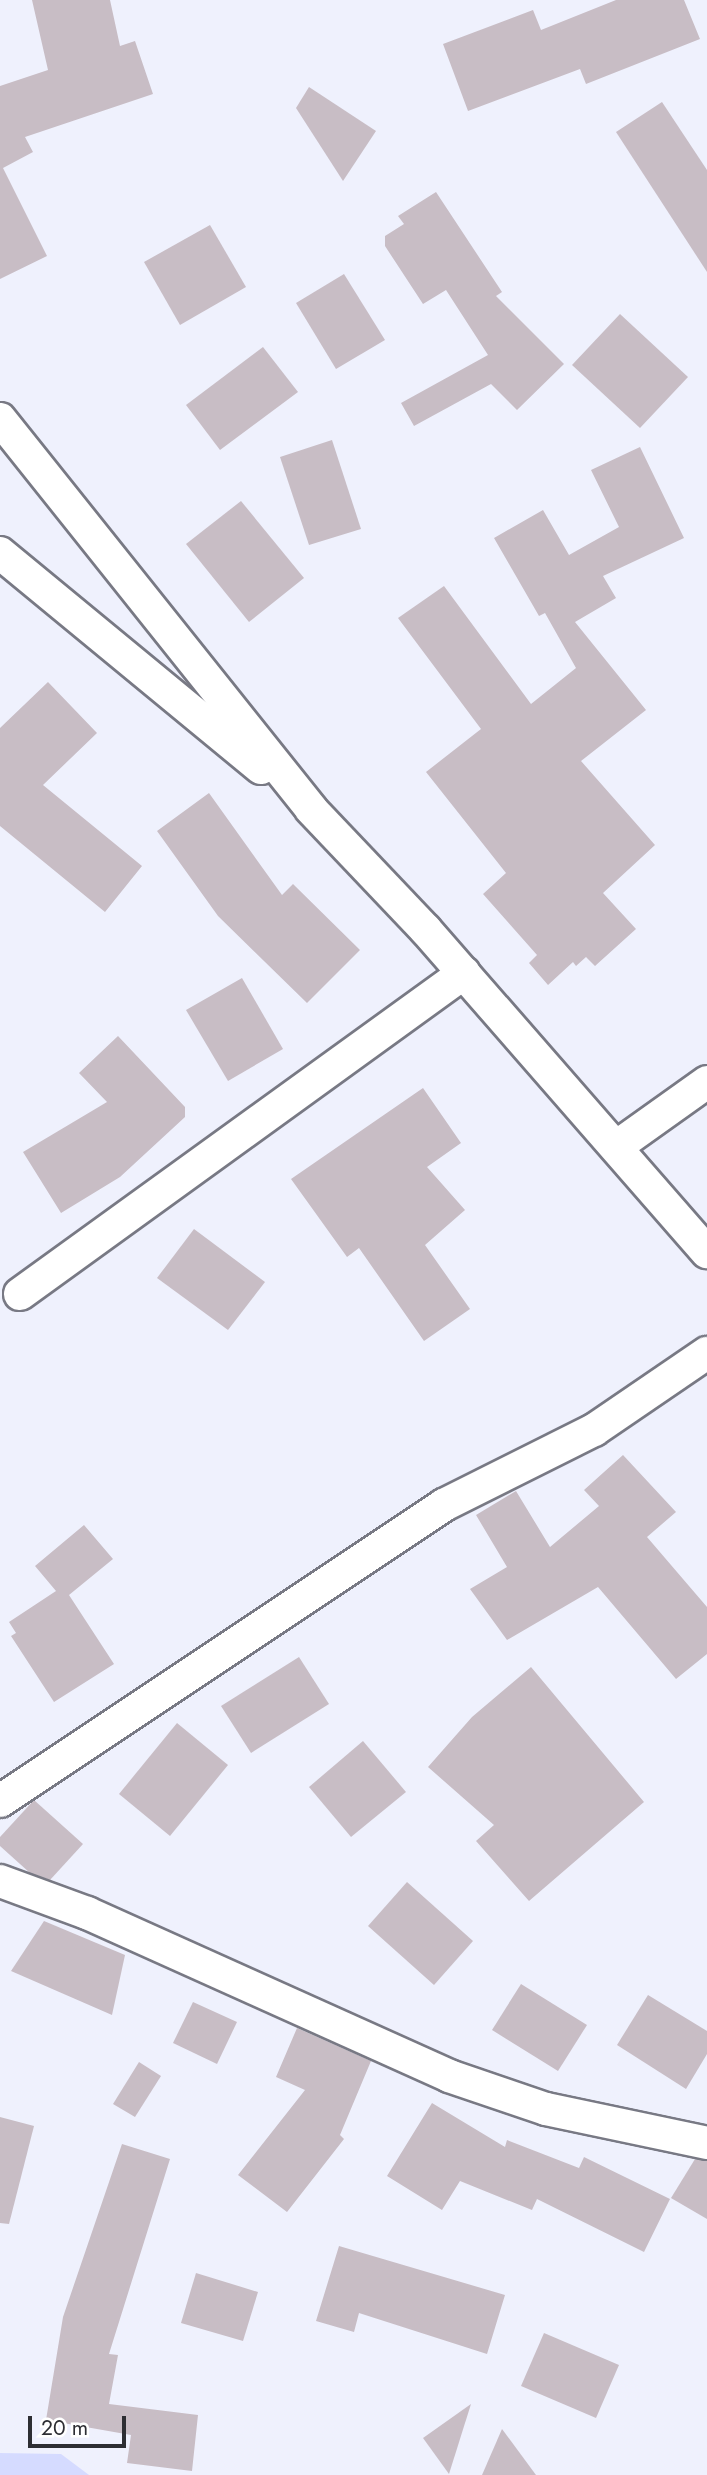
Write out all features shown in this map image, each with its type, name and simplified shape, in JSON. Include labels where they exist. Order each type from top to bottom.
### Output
[{"type":"street","points":[[0,419],[311,809],[464,973],[707,1252]]},
{"type":"street","points":[[0,553],[311,809]]},
{"type":"street","points":[[20,1294],[464,973]]},
{"type":"street","points":[[616,1147],[707,1082]]},
{"type":"street","points":[[0,1801],[444,1504],[594,1430],[707,1353]]},
{"type":"street","points":[[0,1881],[88,1913],[449,2076],[547,2109],[707,2143]]},
{"type":"shaded area","points":[[0,2453],[61,2454],[89,2475],[0,2475]]},
{"type":"building","points":[[32,0],[110,0],[120,46],[135,41],[153,94],[25,137],[33,152],[3,168],[47,256],[0,279],[0,86],[48,70]]},
{"type":"building","points":[[616,0],[684,0],[700,39],[586,84],[580,69],[468,111],[443,44],[533,10],[541,30]]},
{"type":"building","points":[[309,87],[376,131],[343,181],[296,108]]},
{"type":"building","points":[[662,102],[707,170],[707,272],[616,132]]},
{"type":"building","points":[[436,192],[502,292],[496,296],[564,364],[517,410],[491,384],[414,426],[401,403],[488,355],[446,290],[423,304],[385,246],[385,236],[404,224],[398,216]]},
{"type":"building","points":[[210,225],[246,287],[180,325],[144,262]]},
{"type":"building","points":[[344,274],[385,340],[336,369],[296,303]]},
{"type":"building","points":[[620,314],[688,377],[640,428],[572,365]]},
{"type":"building","points":[[263,347],[298,392],[220,450],[186,405]]},
{"type":"building","points":[[332,440],[361,529],[309,545],[280,457]]},
{"type":"building","points":[[640,447],[684,538],[603,576],[616,598],[575,622],[646,710],[581,761],[655,845],[603,893],[636,929],[595,966],[586,957],[576,966],[573,962],[548,985],[529,963],[537,955],[483,894],[506,873],[426,772],[481,729],[398,618],[444,586],[531,704],[576,668],[545,613],[539,616],[494,538],[543,510],[569,555],[619,527],[591,470]]},
{"type":"building","points":[[241,501],[304,578],[249,622],[186,544]]},
{"type":"building","points":[[48,682],[97,733],[43,785],[142,866],[105,912],[0,826],[0,728]]},
{"type":"building","points":[[209,793],[282,895],[293,884],[360,950],[307,1003],[218,916],[157,831]]},
{"type":"building","points":[[242,978],[283,1049],[228,1081],[186,1010]]},
{"type":"building","points":[[118,1036],[185,1107],[185,1117],[120,1177],[61,1213],[23,1152],[107,1102],[79,1073]]},
{"type":"building","points":[[423,1088],[461,1143],[427,1167],[465,1210],[425,1245],[470,1309],[424,1341],[359,1248],[347,1257],[291,1179]]},
{"type":"building","points":[[194,1229],[265,1282],[228,1330],[157,1278]]},
{"type":"building","points":[[623,1455],[676,1512],[647,1537],[707,1607],[707,1654],[676,1679],[598,1587],[507,1640],[470,1589],[507,1567],[476,1515],[516,1491],[550,1547],[599,1506],[584,1490]]},
{"type":"building","points":[[84,1525],[113,1559],[69,1595],[114,1664],[54,1702],[11,1636],[16,1633],[9,1622],[56,1591],[35,1566]]},
{"type":"building","points":[[299,1657],[329,1704],[251,1753],[221,1706]]},
{"type":"building","points":[[531,1667],[644,1802],[529,1901],[476,1841],[494,1825],[428,1767],[472,1717]]},
{"type":"building","points":[[177,1723],[228,1765],[170,1836],[119,1794]]},
{"type":"building","points":[[363,1741],[406,1792],[351,1837],[309,1787]]},
{"type":"building","points":[[34,1800],[83,1844],[50,1880],[30,1873],[0,1846],[0,1837]]},
{"type":"building","points":[[407,1882],[473,1941],[434,1985],[368,1926]]},
{"type":"building","points":[[44,1921],[125,1955],[112,2015],[11,1971]]},
{"type":"building","points":[[521,1984],[587,2025],[558,2071],[492,2030]]},
{"type":"building","points":[[648,1995],[707,2031],[707,2054],[686,2089],[617,2045]]},
{"type":"building","points":[[193,2002],[237,2022],[217,2064],[173,2043]]},
{"type":"building","points":[[297,2028],[371,2061],[340,2135],[344,2139],[287,2212],[238,2175],[305,2090],[276,2077]]},
{"type":"building","points":[[139,2062],[161,2076],[135,2117],[113,2104]]},
{"type":"building","points":[[432,2103],[505,2147],[507,2140],[579,2168],[584,2157],[670,2199],[644,2252],[537,2199],[532,2210],[460,2181],[442,2210],[387,2176]]},
{"type":"building","points":[[0,2117],[34,2126],[9,2224],[0,2223]]},
{"type":"building","points":[[122,2144],[170,2159],[109,2354],[118,2355],[109,2404],[198,2415],[192,2471],[127,2463],[131,2435],[46,2420],[63,2317]]},
{"type":"building","points":[[695,2159],[707,2161],[707,2219],[671,2198]]},
{"type":"building","points":[[339,2246],[505,2295],[487,2354],[359,2313],[354,2332],[316,2321]]},
{"type":"building","points":[[196,2273],[258,2292],[243,2341],[181,2323]]},
{"type":"building","points":[[544,2333],[619,2365],[596,2418],[521,2386]]},
{"type":"building","points":[[471,2404],[449,2474],[423,2438]]},
{"type":"building","points":[[502,2429],[536,2475],[482,2475]]}]
